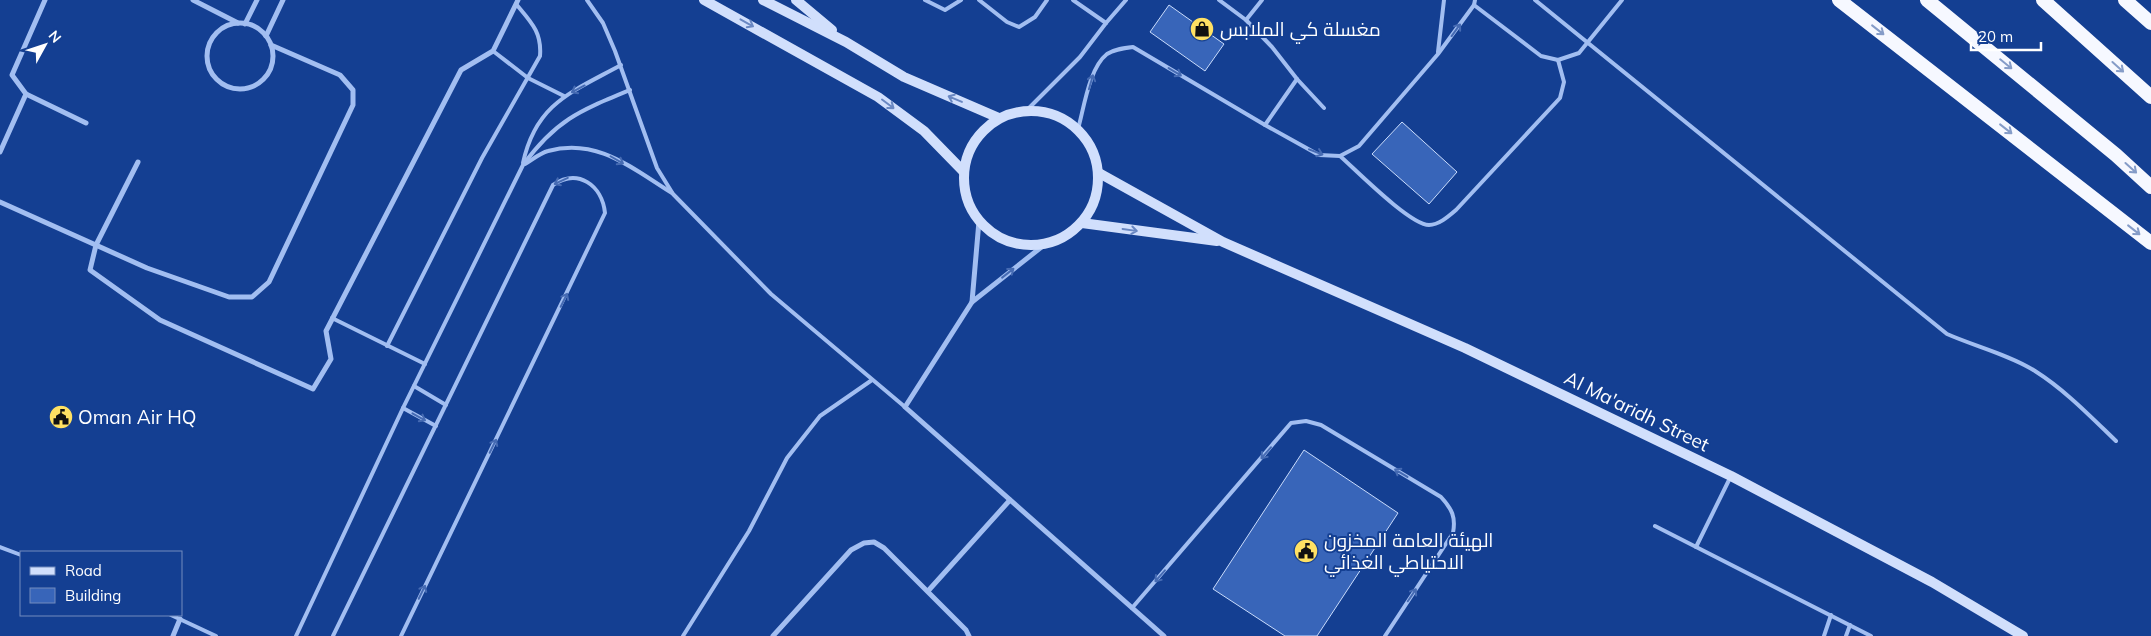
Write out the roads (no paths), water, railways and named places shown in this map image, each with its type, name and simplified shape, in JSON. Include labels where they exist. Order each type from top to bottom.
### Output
[{"type":"highway","points":[[1839,0],[2151,243]]},
{"type":"highway","points":[[1928,0],[2116,155],[2151,187]]},
{"type":"highway","points":[[2043,0],[2151,96]]},
{"type":"highway","points":[[2125,0],[2151,23]]},
{"type":"main road","points":[[704,0],[878,97],[924,131],[964,172]]},
{"type":"main road","points":[[763,0],[846,42],[904,77],[999,118]]},
{"type":"main road","points":[[796,0],[846,42]]},
{"type":"main road","points":[[1027,110],[1046,112],[1063,118],[1078,129],[1096,157],[1099,173],[1098,191],[1092,208],[1082,223],[1058,241],[1044,245],[1008,242],[992,233],[979,221],[970,206],[965,189],[964,172],[968,155],[975,140],[999,118],[1027,110]]},
{"type":"main road","name":"Al Ma'aridh Street","points":[[1099,173],[1223,242],[1465,348],[1732,476],[1932,582],[2024,636]]},
{"type":"main road","name":"Al Ma'aridh Street","points":[[1082,223],[1223,242]]},
{"type":"street","points":[[45,0],[12,75],[26,94],[86,123]]},
{"type":"street","points":[[192,0],[239,23],[253,26],[266,36],[271,45],[273,56],[271,67],[258,84],[243,88],[226,86],[218,80],[211,71],[208,61],[208,50],[212,39],[228,25],[239,23]]},
{"type":"street","points":[[245,24],[257,0]]},
{"type":"street","points":[[266,36],[283,0]]},
{"type":"street","points":[[138,162],[96,245],[90,270],[160,320],[313,390],[331,359],[326,331],[332,318],[461,70],[493,51],[517,2]]},
{"type":"street","points":[[0,202],[147,268],[229,297],[252,297],[269,282],[353,105],[352,90],[340,75],[271,45]]},
{"type":"street","points":[[0,152],[26,94]]},
{"type":"street","points":[[972,302],[979,221]]},
{"type":"street","points":[[1044,245],[972,302],[905,407],[1164,636]]},
{"type":"street","points":[[928,591],[1010,500]]},
{"type":"street","points":[[773,636],[851,550],[864,542],[874,542],[884,548],[966,630],[969,636]]},
{"type":"street","points":[[174,636],[180,619]]},
{"type":"lane","points":[[587,0],[603,23],[621,66],[658,168],[673,194],[771,294],[905,407]]},
{"type":"lane","points":[[925,0],[945,10],[961,0]]},
{"type":"lane","points":[[979,0],[1001,18],[1019,26],[1034,17],[1047,0]]},
{"type":"lane","points":[[1073,0],[1106,22]]},
{"type":"lane","points":[[1027,110],[1080,57],[1106,22],[1126,0]]},
{"type":"lane","points":[[1219,0],[1246,20],[1272,47],[1297,80],[1324,108]]},
{"type":"lane","points":[[1246,20],[1262,0]]},
{"type":"lane","points":[[1438,54],[1444,0]]},
{"type":"lane","points":[[1535,0],[1947,334],[2034,370],[2069,396],[2116,440]]},
{"type":"lane","points":[[1078,129],[1095,68],[1107,55],[1118,49],[1133,47],[1265,126],[1319,155],[1340,156],[1360,146],[1438,54],[1475,2],[1541,56],[1558,60],[1579,53],[1622,0]]},
{"type":"lane","points":[[388,346],[482,158],[540,56],[541,43],[535,26],[517,2]]},
{"type":"lane","points":[[493,51],[528,78],[564,96]]},
{"type":"lane","points":[[1340,156],[1410,218],[1428,225],[1442,221],[1456,210],[1560,98],[1564,82],[1558,60]]},
{"type":"lane","points":[[523,165],[527,145],[536,126],[548,109],[564,96],[621,66]]},
{"type":"lane","points":[[1265,126],[1297,80]]},
{"type":"lane","points":[[296,636],[424,364],[523,165],[540,141],[563,122],[589,107],[630,90]]},
{"type":"lane","points":[[523,165],[547,151],[575,147],[603,152],[673,194]]},
{"type":"lane","points":[[333,636],[553,185],[563,178],[574,177],[596,188],[604,199],[606,213],[401,636]]},
{"type":"lane","points":[[332,318],[424,364]]},
{"type":"lane","points":[[683,636],[749,531],[787,458],[820,416],[872,380]]},
{"type":"lane","points":[[414,386],[446,404]]},
{"type":"lane","points":[[403,408],[436,426]]},
{"type":"lane","points":[[1132,608],[1291,423],[1306,421],[1321,426],[1441,497],[1450,506],[1455,519],[1453,533],[1385,636]]},
{"type":"lane","points":[[1696,547],[1732,476]]},
{"type":"lane","points":[[1655,526],[1871,636]]},
{"type":"lane","points":[[0,547],[20,555]]},
{"type":"lane","points":[[1824,636],[1831,615]]},
{"type":"lane","points":[[173,616],[216,636]]},
{"type":"lane","points":[[1846,636],[1850,625]]},
{"type":"place","name":"مغسلة كي الملابس","points":[[1202,29]]},
{"type":"place","name":"Oman Air HQ","points":[[61,417]]},
{"type":"place","name":"الهيئة العامة المخزون الاحتياطي الغذائي","points":[[1306,551]]}]
